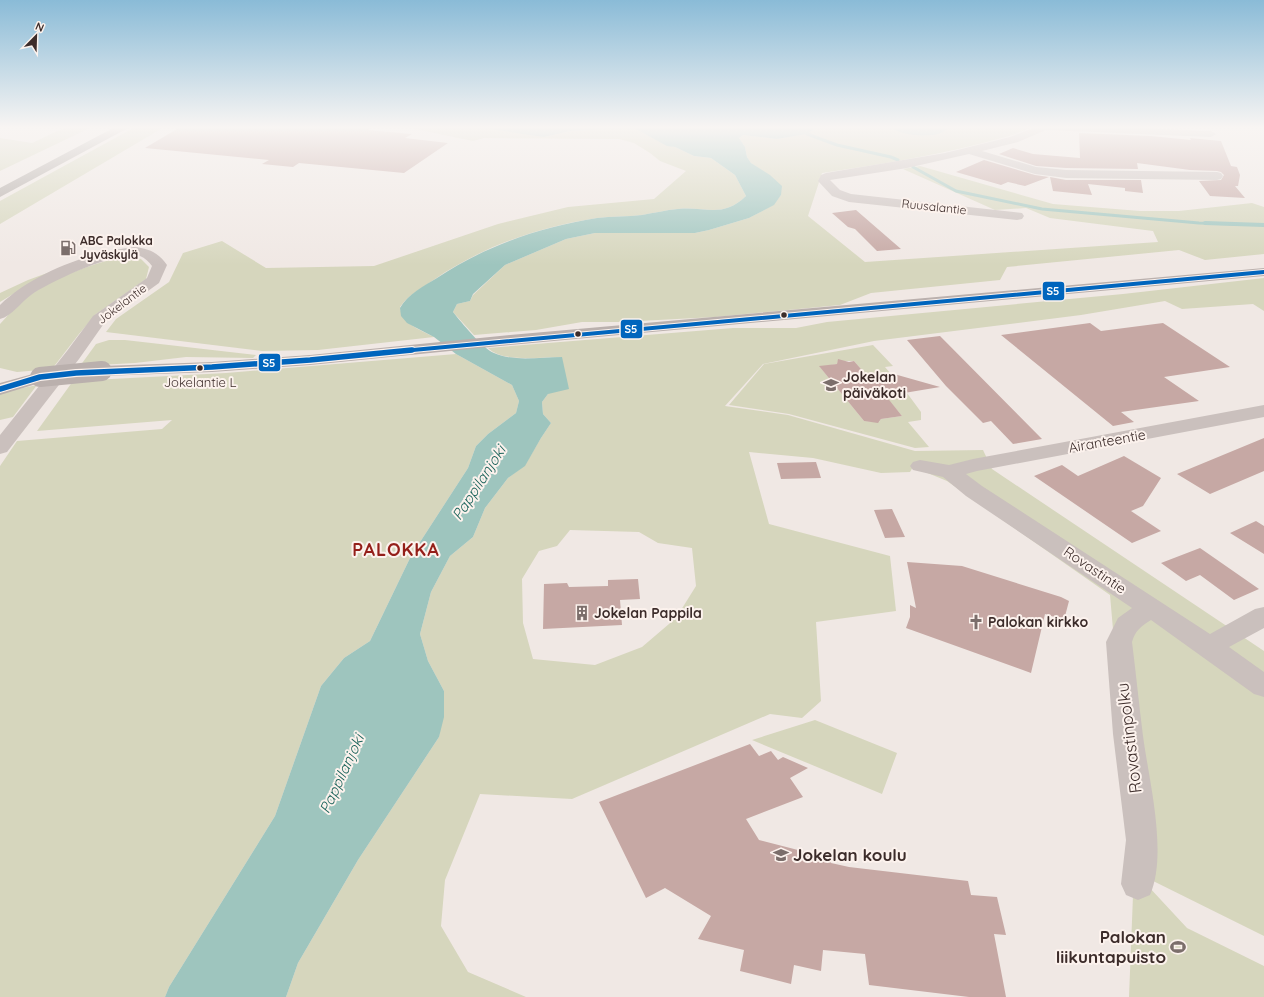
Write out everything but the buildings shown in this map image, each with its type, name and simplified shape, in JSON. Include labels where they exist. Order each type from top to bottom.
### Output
[{"type":"highway","points":[[0,182],[17,173]]},
{"type":"highway","points":[[0,193],[38,173]]},
{"type":"main road","points":[[0,376],[40,377],[102,371],[212,367],[295,361],[510,340],[1264,272]]},
{"type":"main road","points":[[0,389],[40,377]]},
{"type":"street","name":"Ruusalantie","points":[[855,173],[830,176],[825,178],[824,181],[836,194],[849,198],[1018,216]]},
{"type":"street","points":[[1055,173],[1066,174],[1217,176]]},
{"type":"street","name":"Jokelantie","points":[[0,314],[13,300],[40,282],[116,252],[142,252],[153,257],[160,265],[154,280],[99,319],[73,355],[0,448]]},
{"type":"street","name":"Airanteentie","points":[[950,472],[973,465],[1264,411]]},
{"type":"street","name":"Rovastintie","points":[[920,466],[950,472],[974,491],[1152,609],[1264,686]]},
{"type":"street","name":"Rovastinpolku","points":[[1138,884],[1142,840],[1127,726],[1119,642],[1121,632],[1126,624],[1152,609]]},
{"type":"street","points":[[1208,647],[1264,616]]},
{"type":"green space","points":[[52,173],[87,173],[0,224],[0,201]]},
{"type":"green space","points":[[684,173],[732,173],[735,175],[746,196],[737,203],[721,209],[678,209],[642,215],[603,217],[575,222],[512,240],[472,257],[453,267],[411,295],[400,307],[404,318],[412,326],[434,337],[318,350],[262,351],[106,332],[116,319],[169,282],[183,253],[222,241],[266,268],[374,266],[498,224],[568,207],[654,199]]},
{"type":"green space","points":[[762,173],[825,173],[822,173],[808,216],[865,262],[1158,242],[1153,231],[1050,218],[1026,208],[995,210],[911,173],[943,173],[1053,204],[1140,211],[1179,211],[1252,203],[1264,207],[1264,254],[1205,260],[1179,250],[1007,267],[1000,280],[871,293],[840,305],[715,317],[620,322],[582,322],[536,330],[474,335],[453,312],[457,304],[470,301],[473,295],[505,265],[566,239],[595,233],[695,233],[749,218],[773,205],[781,195]]},
{"type":"green space","points":[[105,252],[33,282],[0,302],[0,293],[28,280]]},
{"type":"green space","points":[[129,256],[141,259],[149,267],[146,279],[96,314],[52,369],[17,372],[0,368],[0,324],[18,304],[31,294],[57,279],[102,262]]},
{"type":"green space","points":[[1264,278],[1264,311],[1253,304],[1182,309],[1165,301],[1081,315],[874,341],[763,364],[725,406],[788,415],[915,451],[983,450],[992,469],[1264,651],[1264,936],[1135,872],[1187,928],[1264,966],[1264,997],[1129,997],[1134,870],[1110,595],[947,481],[913,467],[910,472],[881,473],[813,458],[749,452],[769,524],[890,556],[896,611],[816,622],[821,701],[802,718],[770,714],[572,799],[480,794],[445,880],[441,926],[468,972],[526,997],[286,997],[298,963],[358,860],[439,737],[444,691],[428,661],[420,634],[431,592],[450,556],[473,537],[485,508],[508,478],[525,465],[551,423],[543,414],[542,402],[548,394],[562,357],[523,358],[503,356],[488,348],[733,328],[796,328],[827,322],[1123,294]],"holes":[[[570,530],[639,532],[658,543],[692,548],[696,586],[676,618],[642,647],[595,665],[533,659],[523,623],[522,579],[539,551],[557,546]]]},
{"type":"green space","points":[[109,340],[125,340],[256,355],[253,358],[186,357],[135,363],[80,366],[96,344]]},
{"type":"green space","points":[[873,345],[893,366],[885,367],[891,374],[868,377],[854,361],[838,361],[837,364],[820,367],[864,421],[879,422],[881,419],[902,416],[885,396],[907,393],[921,412],[921,420],[908,422],[929,447],[915,448],[789,414],[729,405],[764,364]]},
{"type":"green space","points":[[456,354],[512,385],[519,401],[516,413],[488,434],[476,446],[468,468],[411,556],[370,641],[344,658],[321,686],[275,816],[169,987],[165,997],[0,997],[0,466],[17,441],[162,429],[172,420],[37,431],[73,381],[226,373]]},
{"type":"green space","points":[[37,385],[13,417],[0,420],[0,393]]},
{"type":"green space","points":[[815,720],[897,753],[882,794],[752,740]]},
{"type":"water","name":"Pappilanjoki","points":[[732,173],[766,173],[782,186],[781,195],[774,205],[749,218],[695,233],[595,233],[566,239],[505,265],[473,294],[470,301],[457,304],[453,312],[478,341],[494,353],[502,356],[519,358],[562,357],[569,389],[548,394],[542,402],[543,414],[551,423],[525,466],[508,478],[485,508],[473,537],[450,556],[431,592],[420,634],[428,661],[444,691],[444,717],[439,737],[358,860],[298,963],[286,997],[165,997],[169,987],[275,816],[321,686],[344,658],[370,641],[411,556],[468,468],[476,446],[488,434],[516,413],[519,401],[512,385],[456,354],[434,337],[407,323],[401,316],[400,308],[403,303],[422,287],[474,256],[514,239],[534,233],[597,218],[642,215],[678,209],[714,210],[729,207],[746,196],[735,175]]},
{"type":"waterway","points":[[923,173],[956,191],[1042,209],[1199,223],[1226,224]]},
{"type":"waterway","points":[[1205,223],[1226,224]]},
{"type":"waterway","points":[[1226,224],[1237,224]]},
{"type":"waterway","points":[[1226,224],[1264,225]]},
{"type":"transit line","name":"S5","points":[[0,389],[40,377],[76,373],[212,367],[310,360],[510,340],[1264,272]]},
{"type":"place","name":"ABC Palokka Jyväskylä","points":[[68,248]]},
{"type":"place","name":"Jokelantie L","points":[[200,368]]},
{"type":"place","name":"Jokelan päiväkoti","points":[[831,385]]},
{"type":"place","name":"Jokelan Pappila","points":[[582,613]]},
{"type":"place","name":"Palokan kirkko","points":[[976,622]]},
{"type":"place","name":"Jokelan koulu","points":[[781,855]]},
{"type":"place","name":"Palokan liikuntapuisto","points":[[1178,947]]},
{"type":"district","name":"PALOKKA","points":[[396,550]]}]
